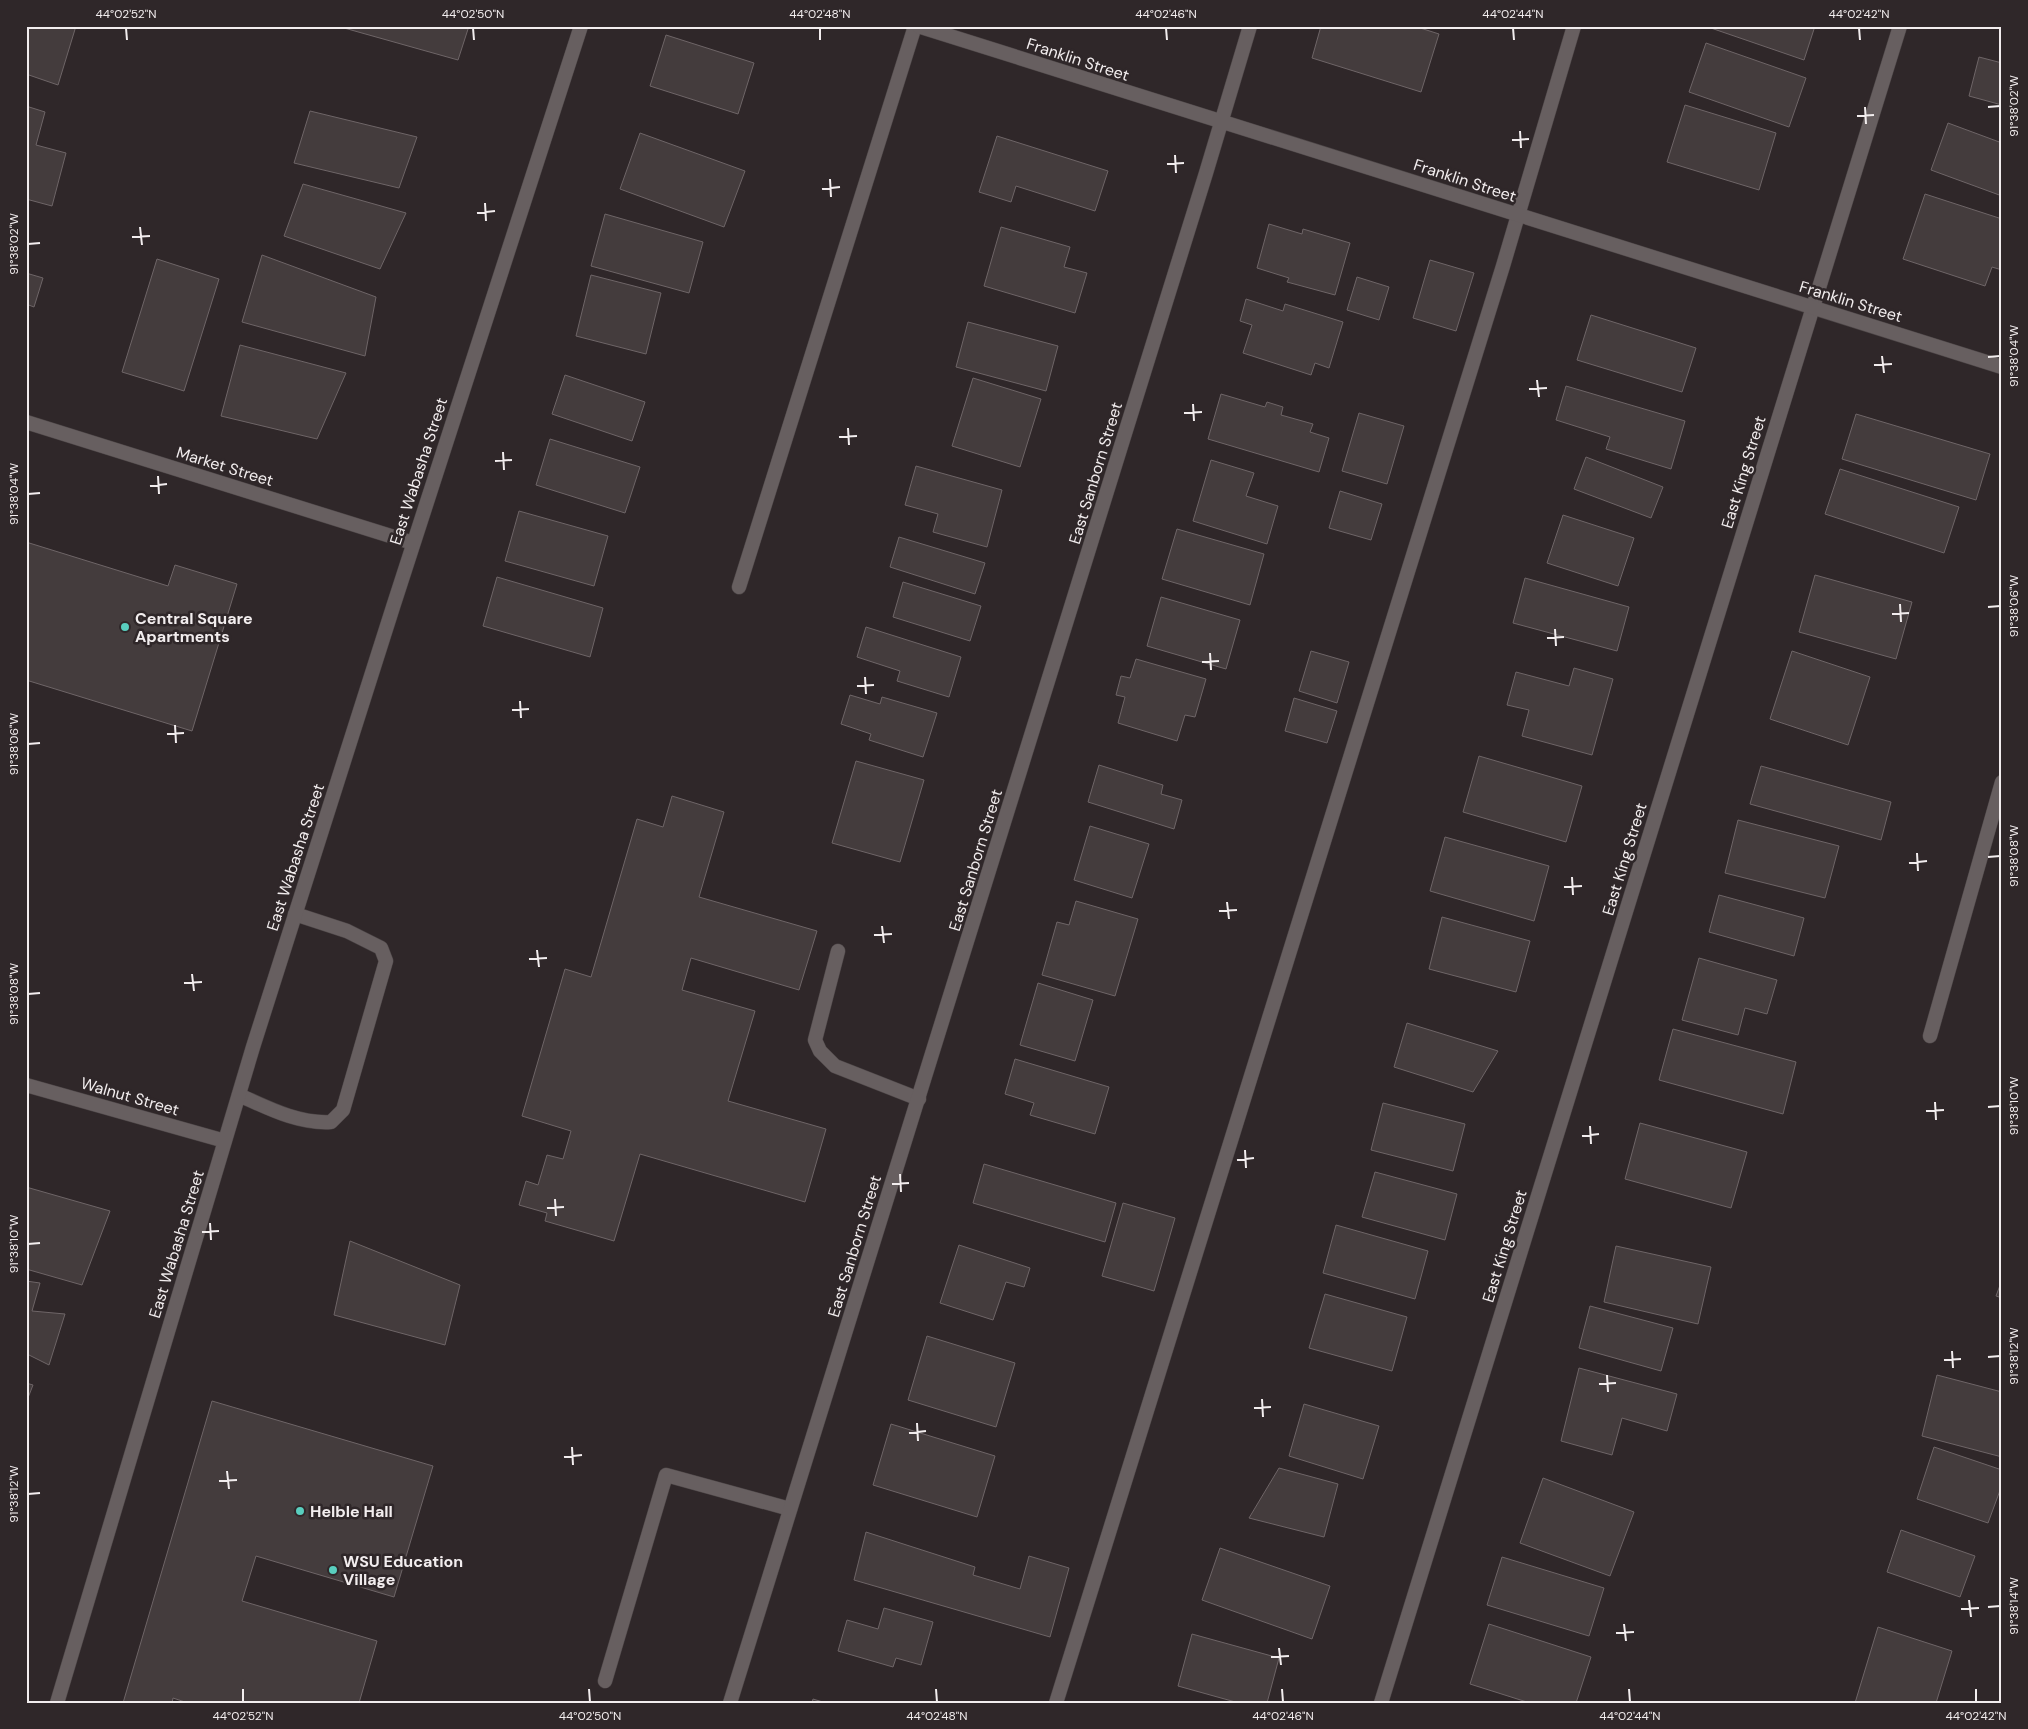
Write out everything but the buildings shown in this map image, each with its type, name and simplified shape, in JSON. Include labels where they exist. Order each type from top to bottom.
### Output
[{"type":"street","name":"East Wabasha Street","points":[[57,1703],[239,1095],[413,543],[581,26]]},
{"type":"street","name":"Franklin Street","points":[[916,26],[2002,366]]},
{"type":"street","points":[[739,587],[916,26]]},
{"type":"street","name":"East Sanborn Street","points":[[730,1703],[919,1100],[1222,122],[1250,26]]},
{"type":"street","points":[[1056,1703],[1518,215],[1574,26]]},
{"type":"street","name":"East King Street","points":[[1381,1703],[1900,26]]},
{"type":"street","name":"Market Street","points":[[26,422],[413,543]]},
{"type":"street","points":[[1930,1036],[2002,782]]},
{"type":"street","points":[[239,1095],[289,1116],[318,1123],[331,1122],[343,1110],[386,961],[382,948],[347,931],[296,914]]},
{"type":"street","points":[[838,951],[815,1040],[820,1051],[835,1066],[919,1100]]},
{"type":"street","name":"Walnut Street","points":[[26,1085],[225,1141]]},
{"type":"street","points":[[605,1681],[666,1475],[790,1509]]},
{"type":"place","name":"Central Square Apartments","points":[[125,627]]},
{"type":"place","name":"Helble Hall","points":[[300,1511]]},
{"type":"place","name":"WSU Education Village","points":[[333,1570]]}]
